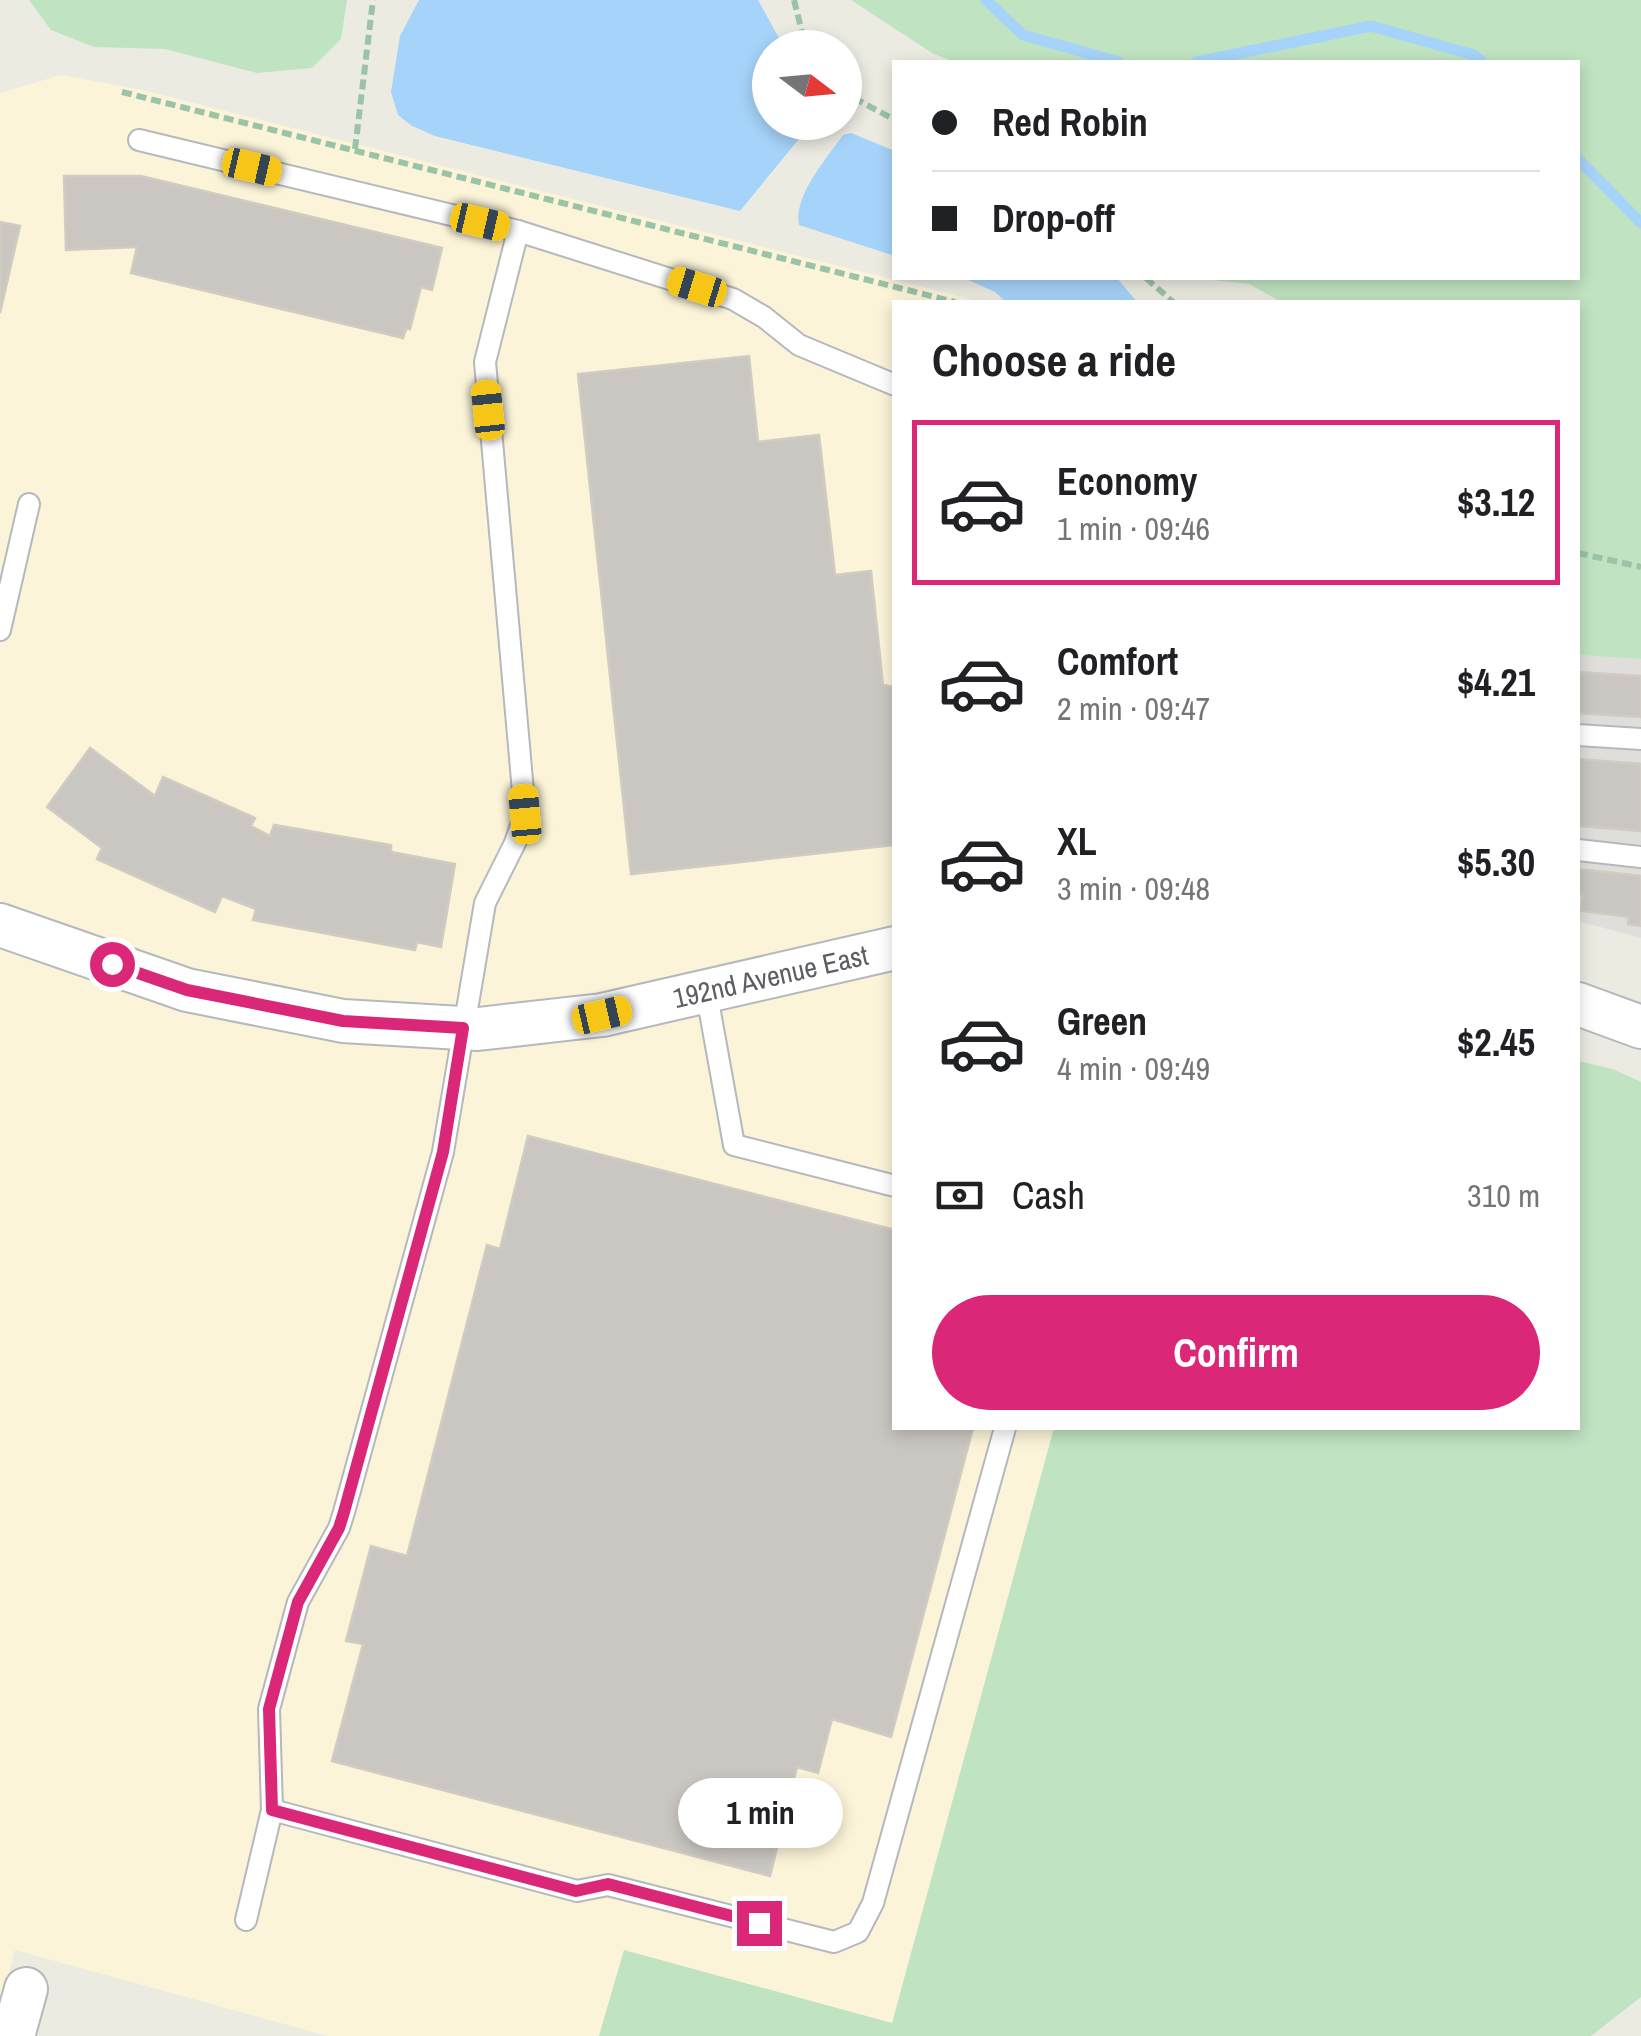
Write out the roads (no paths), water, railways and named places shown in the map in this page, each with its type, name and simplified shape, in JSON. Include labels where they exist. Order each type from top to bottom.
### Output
[{"type":"street","name":"192nd Avenue East","points":[[0,924],[187,990],[343,1021],[463,1028],[602,1015],[892,949]]},
{"type":"street","points":[[1580,1005],[1641,1028]]},
{"type":"street","points":[[13,2036],[26,1989]]},
{"type":"lane","points":[[139,140],[518,231],[733,298],[799,345],[892,384]]},
{"type":"lane","points":[[246,1920],[272,1810],[269,1709],[298,1602],[344,1512],[443,1152],[484,903],[515,844],[525,814],[485,362],[518,231]]},
{"type":"lane","points":[[0,630],[29,504]]},
{"type":"lane","points":[[1580,735],[1641,738]]},
{"type":"lane","points":[[1580,850],[1641,857]]},
{"type":"lane","points":[[706,990],[734,1145],[892,1185]]},
{"type":"lane","points":[[272,1810],[576,1891],[608,1884],[834,1942],[858,1932],[873,1903],[1004,1430]]},
{"type":"water","points":[[419,0],[758,0],[775,30],[752,30],[752,140],[798,140],[740,211],[435,136],[398,115],[391,92],[400,36]]},
{"type":"water","points":[[862,138],[892,150],[892,255],[799,225],[801,202],[840,140]]},
{"type":"water","points":[[968,280],[1119,280],[1135,300],[1004,300]]},
{"type":"waterway","points":[[986,0],[1023,35],[1112,60]]},
{"type":"waterway","points":[[1206,60],[1371,26],[1474,55],[1480,60]]},
{"type":"waterway","points":[[1580,161],[1641,223]]}]
